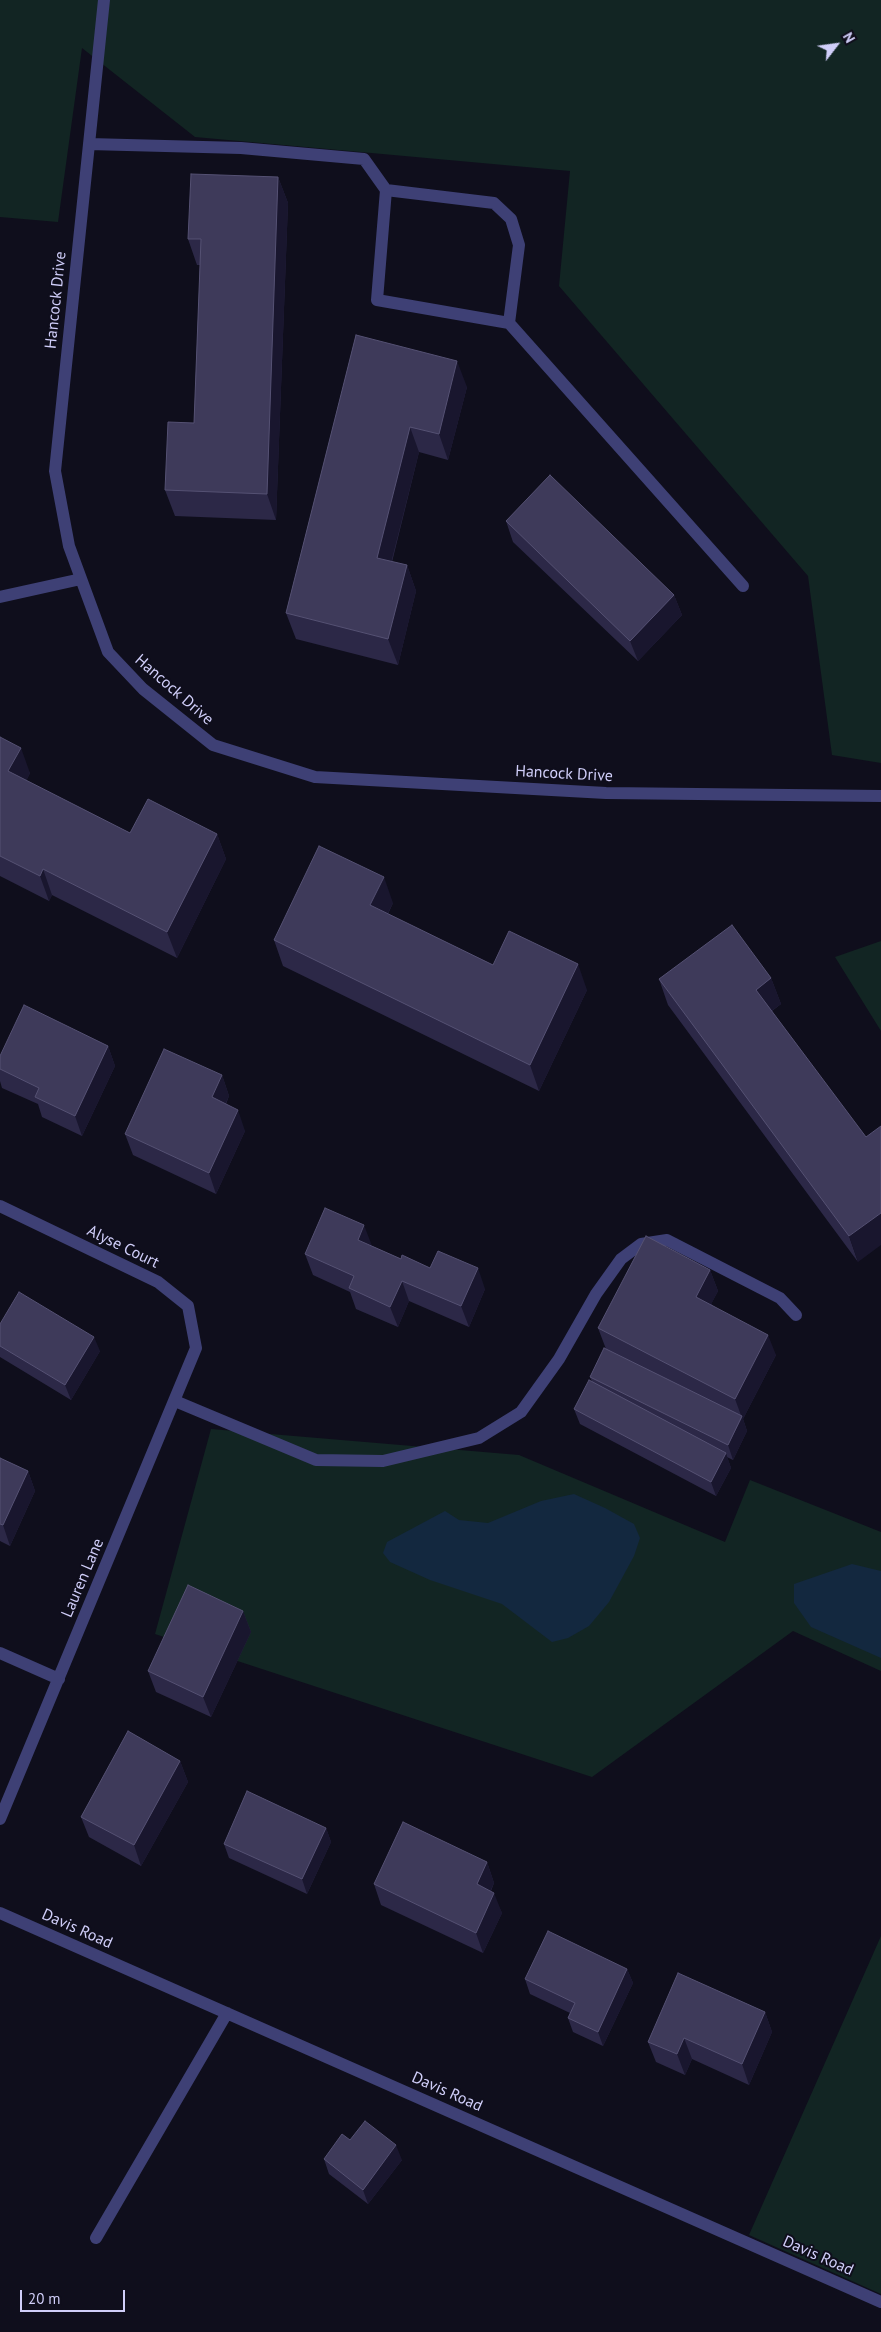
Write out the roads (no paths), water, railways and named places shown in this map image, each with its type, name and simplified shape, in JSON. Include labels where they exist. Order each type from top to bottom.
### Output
[{"type":"street","name":"Hancock Drive","points":[[104,0],[55,471],[69,546],[108,652],[142,689],[213,745],[315,777],[606,793],[881,796]]},
{"type":"street","points":[[89,144],[241,148],[364,159],[386,190],[377,300],[510,323],[743,586]]},
{"type":"street","points":[[386,190],[494,203],[512,219],[519,245],[510,323]]},
{"type":"street","points":[[0,597],[81,578]]},
{"type":"street","name":"Alyse Court","points":[[0,1206],[158,1282],[188,1306],[196,1348]]},
{"type":"street","points":[[175,1401],[316,1460],[383,1461],[479,1438],[520,1412],[559,1359],[596,1294],[621,1259],[641,1244],[668,1240],[780,1298],[796,1315]]},
{"type":"street","name":"Lauren Lane","points":[[0,1819],[196,1348]]},
{"type":"street","points":[[0,1653],[59,1679]]},
{"type":"street","name":"Davis Road","points":[[0,1913],[881,2302]]},
{"type":"street","points":[[96,2238],[227,2013]]},
{"type":"water","points":[[574,1494],[634,1524],[640,1538],[634,1556],[609,1602],[589,1626],[568,1638],[552,1642],[502,1604],[430,1580],[390,1562],[383,1553],[387,1542],[445,1511],[459,1520],[488,1523],[541,1501]]},
{"type":"water","points":[[852,1564],[881,1571],[881,1658],[811,1627],[794,1603],[794,1584]]}]
